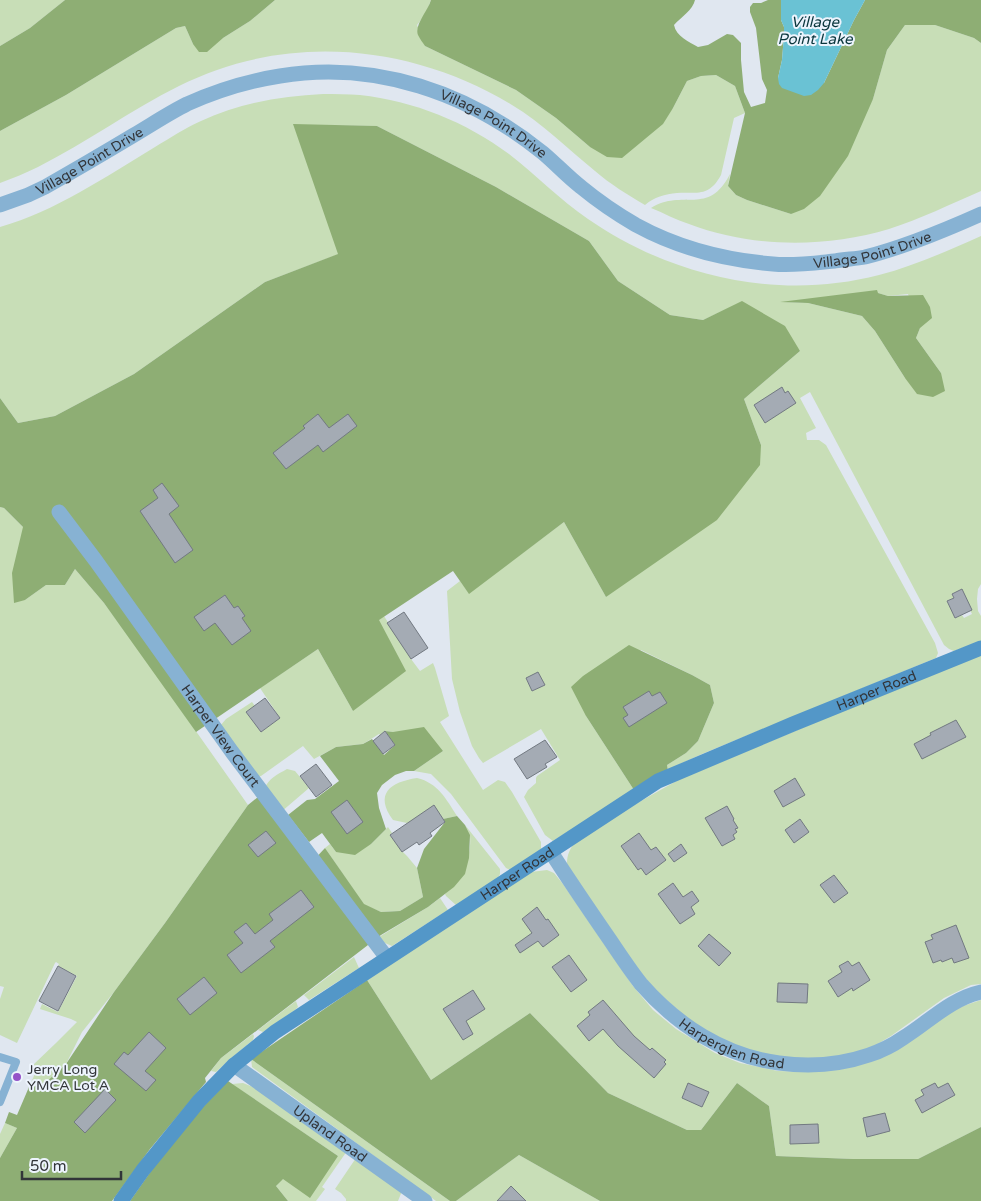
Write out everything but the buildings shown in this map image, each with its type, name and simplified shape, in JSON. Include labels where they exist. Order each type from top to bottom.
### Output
[{"type":"main road","name":"Harper Road","points":[[121,1201],[143,1170],[199,1101],[234,1065],[275,1032],[658,781],[981,648]]},
{"type":"street","name":"Village Point Drive","points":[[0,205],[45,188],[186,105],[247,83],[280,76],[325,72],[375,76],[426,88],[454,98],[503,123],[542,153],[580,187],[638,226],[687,247],[730,258],[776,264],[816,263],[863,257],[900,247],[981,214]]},
{"type":"street","name":"Harper View Court","points":[[59,512],[102,569],[232,752],[387,958]]},
{"type":"street","name":"Harperglen Road","points":[[551,852],[588,909],[640,982],[660,1005],[702,1036],[724,1048],[747,1056],[771,1062],[796,1065],[845,1062],[868,1056],[903,1038],[948,1005],[981,992]]},
{"type":"street","name":"Upland Road","points":[[234,1065],[425,1201]]},
{"type":"lane","points":[[0,1057],[16,1062],[0,1102]]},
{"type":"green space","points":[[0,0],[65,0],[30,28],[0,46]]},
{"type":"green space","points":[[65,0],[275,0],[207,52],[199,52],[185,26],[176,28],[66,95],[0,131],[0,46],[30,28]]},
{"type":"green space","points":[[275,0],[431,0],[425,15],[417,25],[425,46],[516,90],[556,118],[590,147],[673,108],[687,81],[701,76],[716,75],[735,86],[745,113],[734,118],[721,175],[712,187],[697,193],[664,195],[645,205],[607,180],[523,112],[473,84],[433,69],[391,58],[348,52],[305,52],[262,58],[220,69],[179,86],[56,157],[0,183],[0,131],[66,95],[176,28],[185,26],[193,44],[223,38],[250,21]]},
{"type":"green space","points":[[431,0],[695,0],[689,10],[674,25],[675,29],[683,38],[698,47],[708,45],[727,34],[733,35],[741,43],[744,92],[751,107],[765,103],[767,90],[762,79],[756,28],[750,12],[750,7],[753,3],[781,0],[781,20],[784,27],[784,35],[778,78],[824,83],[865,0],[981,0],[981,43],[974,38],[935,25],[905,25],[887,50],[873,99],[848,156],[820,196],[804,209],[791,214],[747,200],[736,195],[728,186],[745,113],[735,86],[716,75],[701,76],[687,81],[663,124],[622,158],[607,157],[590,147],[556,118],[516,90],[425,46],[417,31]]},
{"type":"green space","points":[[905,25],[935,25],[974,38],[981,43],[981,191],[889,229],[840,240],[814,242],[789,243],[738,238],[684,222],[651,208],[674,200],[694,200],[713,195],[722,187],[730,174],[728,186],[736,195],[791,214],[873,99],[887,50]]},
{"type":"green space","points":[[351,94],[380,98],[400,102],[439,115],[475,132],[509,154],[578,212],[621,239],[655,256],[691,269],[728,278],[765,284],[803,285],[841,282],[879,275],[905,267],[981,236],[981,584],[978,589],[977,599],[978,611],[981,616],[981,641],[954,651],[944,645],[810,392],[800,398],[816,428],[806,433],[807,440],[819,440],[826,445],[935,643],[938,653],[936,658],[702,754],[668,771],[667,765],[686,753],[698,741],[714,703],[710,685],[641,650],[586,716],[634,790],[553,841],[545,835],[524,797],[528,790],[536,783],[537,776],[560,760],[541,729],[483,763],[479,758],[472,746],[460,712],[452,679],[447,591],[460,581],[469,593],[564,522],[606,597],[761,445],[744,399],[800,351],[742,302],[703,320],[670,315],[618,281],[589,241],[496,187],[377,126],[294,125],[339,254],[265,282],[134,374],[55,416],[18,423],[0,398],[0,227],[60,203],[183,130],[215,115],[245,105],[307,95]],"holes":[[[878,293],[888,296],[908,294],[920,328],[916,338],[941,373],[905,378],[875,331],[862,316],[808,303],[785,302]],[[960,590],[972,614],[964,618],[962,615],[955,618],[947,601],[954,598],[952,594]],[[526,678],[545,685],[532,691]]]},
{"type":"green space","points":[[293,124],[377,126],[496,187],[589,241],[618,281],[670,315],[703,320],[742,301],[785,326],[800,351],[744,399],[761,445],[760,465],[717,520],[606,597],[564,522],[469,594],[453,571],[379,620],[406,671],[353,711],[318,649],[196,732],[104,603],[75,569],[65,585],[46,585],[25,600],[14,603],[12,573],[23,527],[4,508],[0,507],[0,398],[18,423],[55,416],[134,374],[265,282],[338,254]]},
{"type":"green space","points":[[877,290],[878,293],[888,296],[923,295],[930,307],[932,318],[920,328],[916,338],[941,373],[945,391],[933,397],[917,394],[875,331],[862,316],[808,303],[780,302]]},
{"type":"green space","points":[[0,507],[4,508],[23,527],[25,600],[46,585],[65,585],[75,569],[104,603],[138,649],[248,805],[165,923],[82,1032],[66,1064],[44,1084],[29,1087],[38,1067],[33,1065],[77,1022],[40,1009],[42,1004],[58,1012],[77,976],[58,966],[59,964],[56,962],[17,1043],[0,1035],[0,999],[4,987],[0,986]]},
{"type":"green space","points":[[384,616],[420,671],[433,663],[449,716],[440,722],[483,790],[498,780],[505,782],[541,842],[541,849],[510,870],[506,868],[451,794],[431,774],[414,771],[443,751],[393,732],[385,731],[363,744],[336,747],[314,759],[303,746],[257,777],[220,726],[226,719],[252,702],[255,706],[246,712],[261,732],[280,718],[260,688],[318,649],[353,711],[378,620]]},
{"type":"green space","points":[[629,645],[710,685],[714,703],[698,741],[686,753],[667,765],[668,771],[634,790],[586,716],[571,687],[583,676]]},
{"type":"green space","points":[[981,653],[981,984],[971,985],[944,998],[874,1046],[837,1057],[788,1059],[740,1049],[701,1030],[643,980],[567,864],[569,852],[575,842],[632,806],[680,779]]},
{"type":"green space","points":[[424,727],[443,751],[414,771],[406,771],[395,775],[382,785],[377,793],[379,808],[386,829],[371,844],[355,855],[336,852],[322,833],[309,842],[288,815],[307,800],[315,799],[339,781],[320,756],[336,747],[363,744],[372,739],[384,755],[395,745],[385,731],[393,732]]},
{"type":"green space","points":[[287,769],[295,771],[309,788],[281,812],[265,788],[271,779]]},
{"type":"green space","points":[[417,778],[436,788],[457,816],[407,823],[393,820],[387,811],[385,796],[393,786]]},
{"type":"green space","points":[[258,797],[310,864],[325,848],[364,904],[381,912],[400,911],[423,897],[417,868],[424,849],[445,822],[443,819],[457,816],[465,825],[470,835],[469,858],[465,874],[454,887],[428,907],[381,935],[221,1058],[205,1078],[206,1082],[150,1149],[112,1201],[0,1201],[0,1158],[17,1128],[5,1123],[9,1112],[17,1115],[29,1087],[44,1084],[66,1064],[114,992],[248,805]]},
{"type":"green space","points":[[465,825],[500,869],[500,874],[498,878],[456,905],[445,894],[456,883],[467,860],[470,836]]},
{"type":"green space","points":[[388,827],[392,833],[390,835],[417,868],[423,897],[400,911],[381,912],[364,905],[325,848],[330,844],[336,852],[371,844]]},
{"type":"green space","points":[[547,870],[554,873],[563,884],[633,986],[653,1010],[676,1029],[715,1053],[740,1063],[778,1071],[813,1072],[859,1065],[951,1010],[981,1000],[981,1127],[918,1159],[776,1156],[769,1106],[737,1083],[701,1130],[687,1130],[608,1093],[530,1013],[431,1080],[367,980],[531,872]]},
{"type":"green space","points":[[440,898],[448,910],[392,946],[385,943],[379,937],[428,907]]},
{"type":"green space","points":[[354,957],[359,968],[309,1000],[304,995]]},
{"type":"green space","points":[[367,980],[431,1080],[530,1013],[608,1093],[687,1130],[701,1130],[737,1083],[769,1106],[776,1156],[918,1159],[981,1127],[981,1201],[600,1201],[519,1155],[456,1201],[450,1201],[251,1059]]},
{"type":"green space","points":[[296,1001],[298,1007],[295,1010],[263,1032],[258,1030]]},
{"type":"green space","points":[[253,1034],[253,1040],[216,1072],[211,1071],[221,1058]]},
{"type":"green space","points":[[251,1059],[450,1201],[436,1201],[252,1067]]},
{"type":"green space","points":[[228,1081],[338,1156],[310,1198],[283,1179],[276,1186],[288,1201],[130,1201],[163,1154],[197,1113]]},
{"type":"green space","points":[[243,1083],[260,1090],[347,1151],[322,1187],[325,1189],[316,1201],[288,1201],[276,1186],[283,1178],[338,1156],[232,1084]]},
{"type":"green space","points":[[5,1123],[17,1128],[0,1158],[0,1134]]},
{"type":"green space","points":[[519,1155],[600,1201],[526,1201],[511,1186],[497,1201],[456,1201]]},
{"type":"green space","points":[[356,1158],[402,1191],[398,1201],[346,1201],[341,1193],[335,1189]]},
{"type":"water","name":"Village Point Lake","points":[[781,0],[865,0],[824,83],[811,95],[804,96],[782,88],[779,84],[778,78],[784,35],[784,27],[781,20]]},
{"type":"place","name":"Jerry Long YMCA Lot A","points":[[17,1077]]}]
